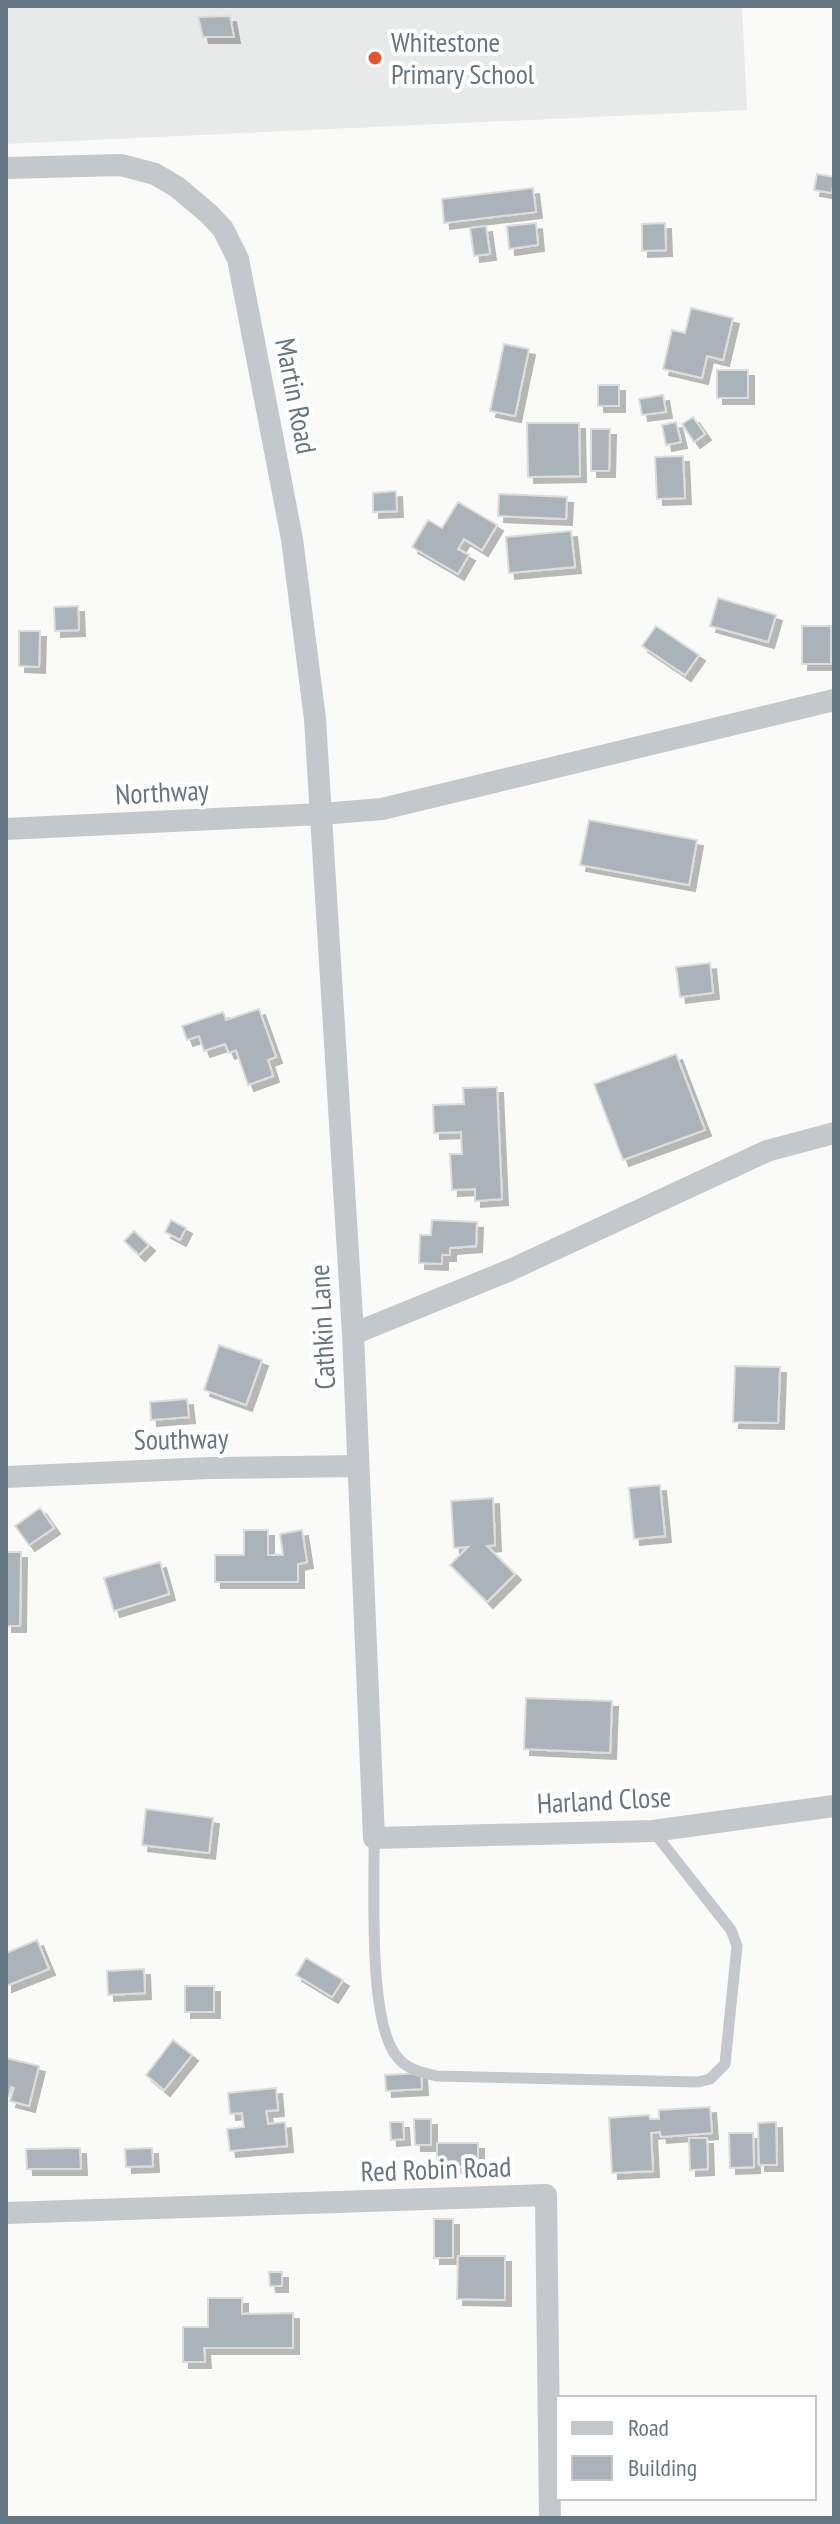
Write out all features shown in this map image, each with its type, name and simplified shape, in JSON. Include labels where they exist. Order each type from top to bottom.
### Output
[{"type":"street","name":"Martin Road","points":[[6,168],[121,165],[137,168],[177,187],[216,222],[232,245],[247,302],[292,539],[315,719],[321,814]]},
{"type":"street","name":"Northway","points":[[6,829],[382,809],[834,700]]},
{"type":"street","name":"Cathkin Lane","points":[[321,814],[353,1334],[374,1838]]},
{"type":"street","points":[[353,1334],[508,1271],[767,1151],[834,1133]]},
{"type":"street","name":"Southway","points":[[6,1477],[358,1466]]},
{"type":"street","name":"Harland Close","points":[[374,1838],[653,1831],[834,1806]]},
{"type":"street","name":"Red Robin Road","points":[[6,2213],[546,2195],[550,2518]]},
{"type":"lane","points":[[374,1838],[377,1988],[380,2014],[398,2059],[409,2067],[437,2076],[698,2082],[710,2079],[725,2064],[737,1946],[731,1930],[653,1831]]},
{"type":"shaded area","name":"Whitestone Primary School","points":[[6,6],[742,6],[747,110],[6,144]]},
{"type":"building","points":[[230,16],[234,37],[203,37],[198,17]]},
{"type":"building","points":[[817,174],[834,177],[832,193],[814,190]]},
{"type":"building","points":[[533,188],[536,212],[444,223],[442,199]]},
{"type":"building","points":[[536,223],[538,245],[509,249],[507,226]]},
{"type":"building","points":[[665,223],[666,250],[642,251],[642,224]]},
{"type":"building","points":[[486,226],[490,254],[474,256],[470,228]]},
{"type":"building","points":[[691,308],[733,318],[723,360],[707,356],[702,378],[663,369],[672,330],[685,333]]},
{"type":"building","points":[[504,344],[529,349],[515,416],[490,411]]},
{"type":"building","points":[[717,370],[748,370],[748,398],[717,398]]},
{"type":"building","points":[[598,385],[619,385],[619,406],[598,406]]},
{"type":"building","points":[[663,395],[666,412],[642,415],[639,399]]},
{"type":"building","points":[[693,417],[705,434],[694,442],[682,424]]},
{"type":"building","points":[[676,422],[681,442],[666,445],[662,425]]},
{"type":"building","points":[[527,423],[579,423],[580,476],[528,477]]},
{"type":"building","points":[[591,429],[610,429],[609,471],[591,471]]},
{"type":"building","points":[[683,456],[685,498],[657,499],[655,457]]},
{"type":"building","points":[[396,491],[397,511],[373,512],[373,493]]},
{"type":"building","points":[[499,494],[567,497],[566,519],[498,516]]},
{"type":"building","points":[[458,502],[497,525],[482,550],[464,539],[458,549],[469,555],[458,574],[412,547],[428,520],[442,528]]},
{"type":"building","points":[[571,531],[575,567],[509,573],[506,537]]},
{"type":"building","points":[[718,598],[776,615],[768,642],[710,626]]},
{"type":"building","points":[[78,606],[79,630],[55,631],[54,607]]},
{"type":"building","points":[[656,626],[699,655],[685,675],[642,646]]},
{"type":"building","points":[[802,626],[831,626],[831,664],[802,664]]},
{"type":"building","points":[[19,631],[40,631],[39,667],[19,666]]},
{"type":"building","points":[[589,820],[697,840],[689,885],[580,865]]},
{"type":"building","points":[[710,963],[713,993],[680,997],[676,967]]},
{"type":"building","points":[[259,1009],[276,1057],[268,1060],[273,1076],[248,1085],[236,1050],[229,1053],[225,1044],[204,1051],[199,1036],[187,1040],[182,1026],[223,1012],[226,1020]]},
{"type":"building","points":[[676,1054],[705,1130],[623,1160],[594,1084]]},
{"type":"building","points":[[497,1087],[502,1199],[475,1201],[475,1189],[452,1190],[450,1154],[462,1154],[461,1132],[434,1133],[433,1105],[464,1104],[463,1088]]},
{"type":"building","points":[[171,1220],[186,1228],[180,1240],[165,1232]]},
{"type":"building","points":[[432,1220],[477,1222],[476,1246],[450,1248],[450,1255],[442,1255],[442,1264],[419,1263],[420,1235],[431,1235]]},
{"type":"building","points":[[134,1231],[149,1245],[139,1255],[124,1241]]},
{"type":"building","points":[[219,1345],[262,1360],[246,1405],[204,1390]]},
{"type":"building","points":[[735,1366],[780,1367],[778,1423],[733,1422]]},
{"type":"building","points":[[187,1399],[189,1417],[151,1420],[150,1402]]},
{"type":"building","points":[[660,1485],[665,1536],[634,1539],[629,1488]]},
{"type":"building","points":[[493,1498],[495,1545],[487,1546],[515,1574],[487,1602],[450,1565],[468,1547],[454,1548],[451,1501]]},
{"type":"building","points":[[40,1508],[54,1528],[29,1545],[15,1526]]},
{"type":"building","points":[[244,1530],[268,1530],[268,1555],[283,1555],[280,1534],[302,1530],[307,1562],[298,1564],[298,1582],[215,1582],[215,1555],[244,1555]]},
{"type":"building","points":[[6,1552],[21,1552],[20,1626],[6,1626]]},
{"type":"building","points":[[160,1562],[169,1594],[114,1611],[104,1578]]},
{"type":"building","points":[[526,1698],[612,1701],[610,1753],[524,1749]]},
{"type":"building","points":[[146,1809],[213,1818],[209,1853],[142,1845]]},
{"type":"building","points":[[37,1940],[49,1969],[6,1986],[6,1953]]},
{"type":"building","points":[[306,1958],[343,1980],[332,1997],[296,1975]]},
{"type":"building","points":[[144,1969],[145,1993],[108,1995],[107,1971]]},
{"type":"building","points":[[185,1986],[214,1986],[214,2012],[185,2012]]},
{"type":"building","points":[[173,2040],[192,2055],[164,2090],[146,2075]]},
{"type":"building","points":[[6,2058],[39,2066],[29,2106],[10,2101],[14,2088],[11,2087],[9,2096],[6,2095]]},
{"type":"building","points":[[421,2073],[422,2089],[386,2091],[385,2075]]},
{"type":"building","points":[[276,2088],[278,2110],[266,2111],[268,2124],[285,2122],[287,2146],[230,2151],[227,2129],[244,2127],[242,2113],[230,2114],[228,2093]]},
{"type":"building","points":[[710,2107],[712,2133],[661,2137],[660,2132],[651,2133],[653,2171],[612,2173],[609,2118],[649,2115],[650,2119],[659,2119],[659,2110]]},
{"type":"building","points":[[414,2119],[431,2119],[431,2145],[415,2145]]},
{"type":"building","points":[[390,2122],[403,2122],[404,2139],[391,2140]]},
{"type":"building","points":[[776,2122],[777,2165],[759,2165],[758,2123]]},
{"type":"building","points":[[729,2133],[753,2133],[754,2167],[730,2168]]},
{"type":"building","points":[[689,2138],[707,2138],[708,2169],[690,2170]]},
{"type":"building","points":[[437,2143],[478,2143],[478,2167],[437,2167]]},
{"type":"building","points":[[80,2148],[81,2169],[27,2169],[26,2149]]},
{"type":"building","points":[[152,2148],[153,2166],[126,2167],[125,2149]]},
{"type":"building","points":[[434,2219],[453,2219],[453,2258],[434,2258]]},
{"type":"building","points":[[458,2256],[505,2256],[505,2300],[457,2299]]},
{"type":"building","points":[[269,2272],[282,2272],[282,2286],[270,2286]]},
{"type":"building","points":[[208,2298],[242,2298],[242,2314],[293,2313],[293,2348],[204,2348],[205,2362],[183,2362],[183,2327],[208,2327]]},
{"type":"place","name":"Whitestone Primary School","points":[[375,58]]}]
